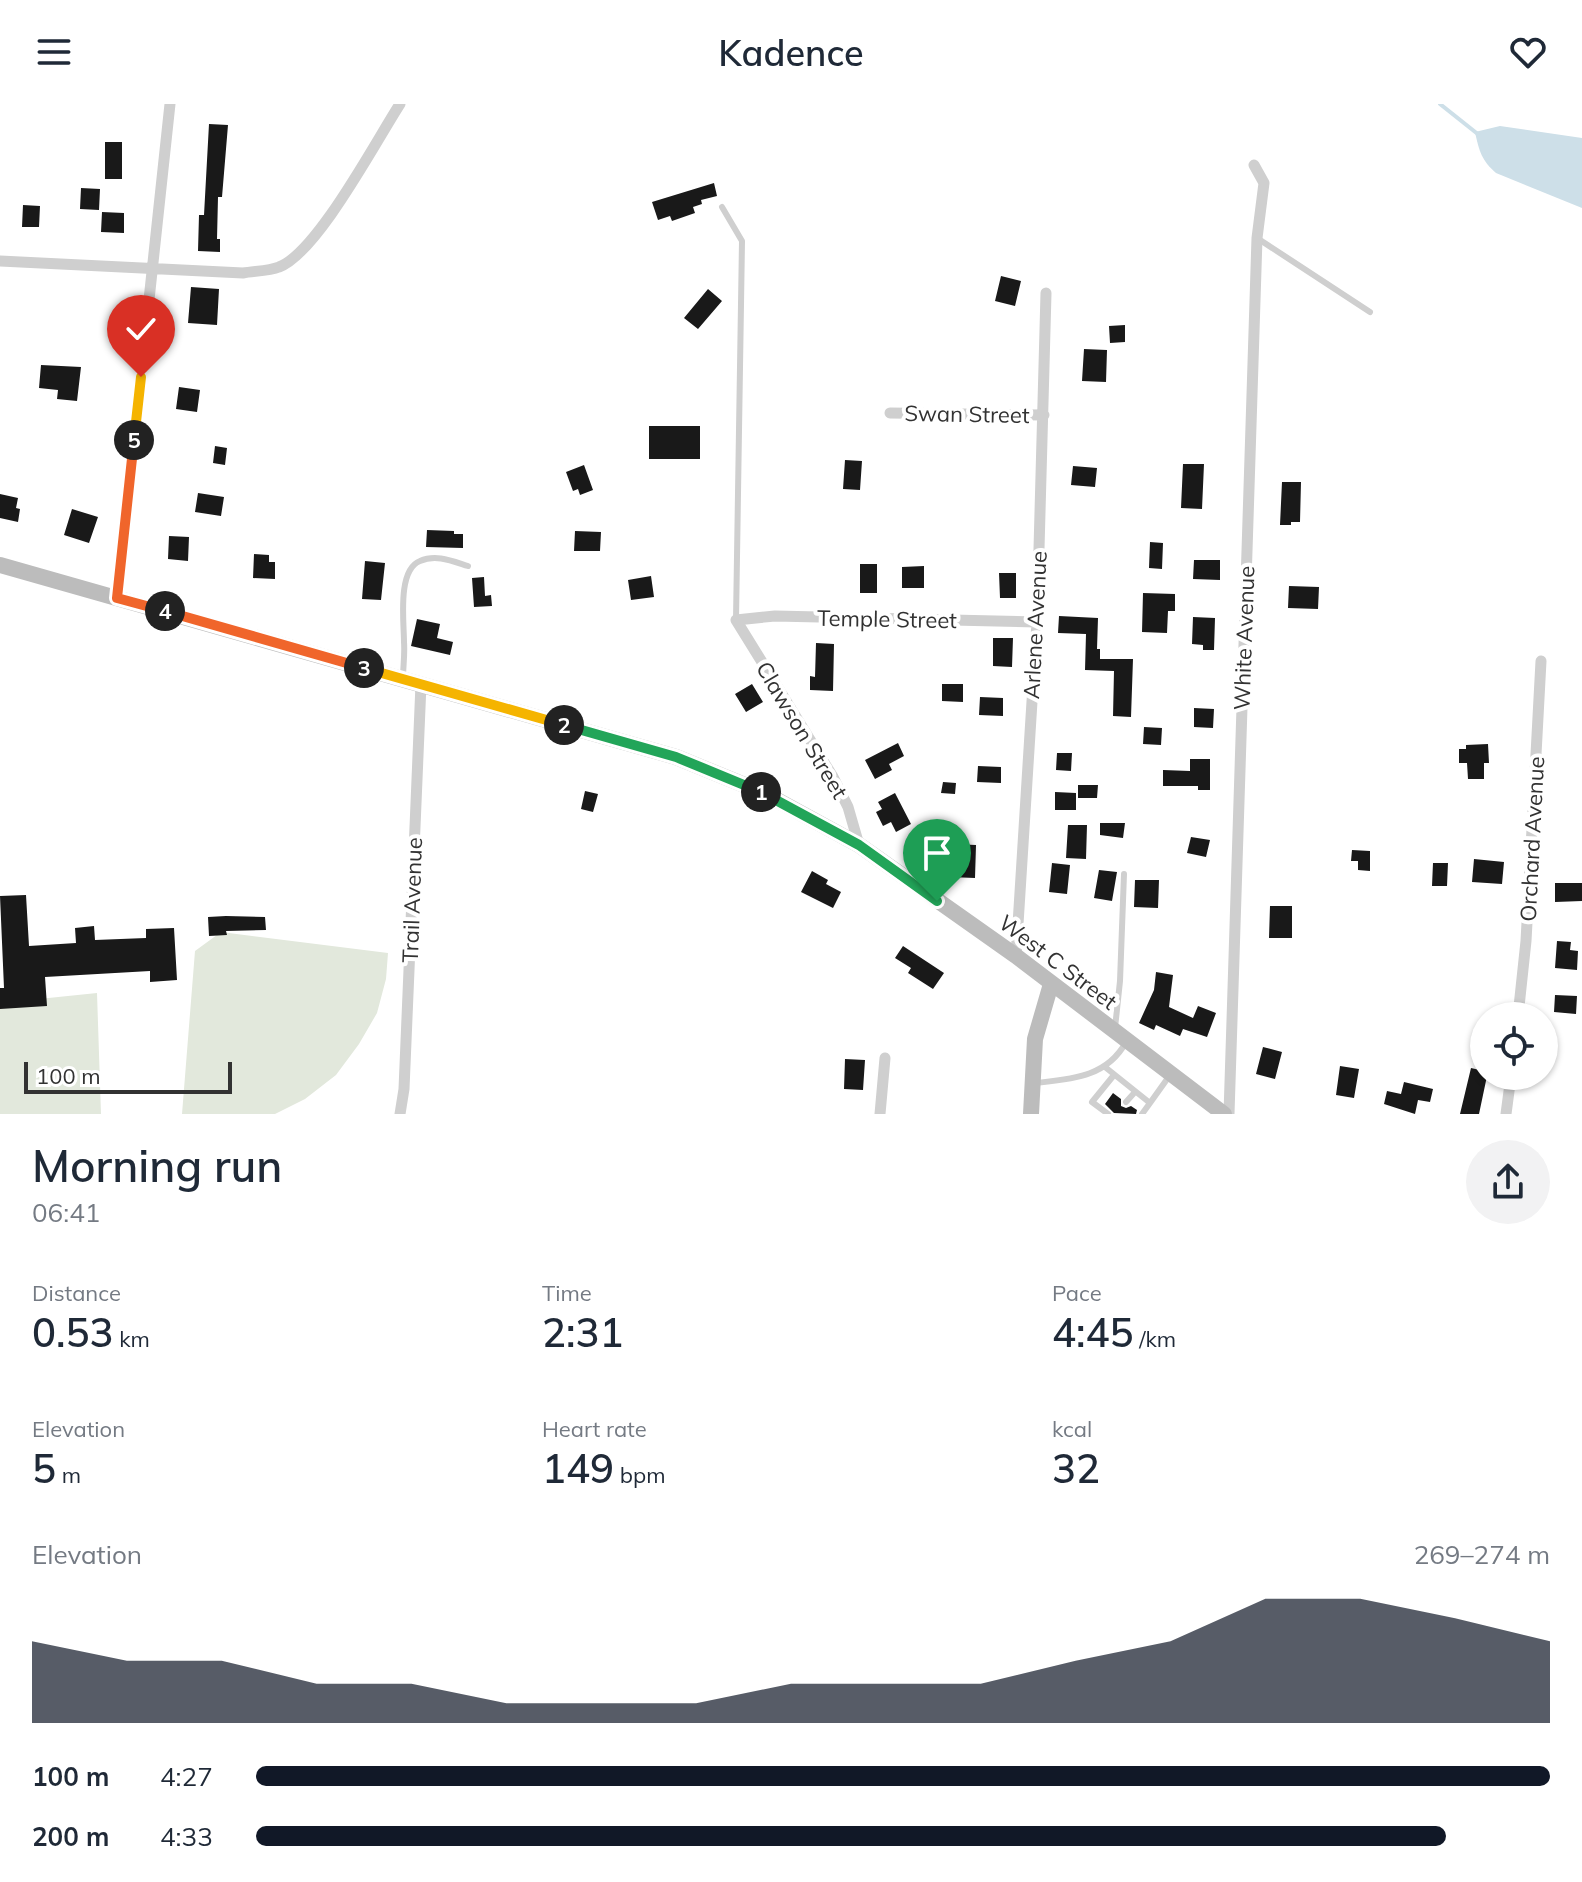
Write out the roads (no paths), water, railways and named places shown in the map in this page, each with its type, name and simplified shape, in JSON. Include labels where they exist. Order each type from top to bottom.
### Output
[{"type":"main road","name":"West C Street","points":[[0,565],[676,757],[764,793],[859,845],[1016,956],[1226,1114]]},
{"type":"main road","points":[[1031,1114],[1035,1039],[1051,984]]},
{"type":"street","points":[[117,598],[170,104]]},
{"type":"street","points":[[0,261],[243,273],[281,267],[306,248],[400,104]]},
{"type":"street","name":"White Avenue","points":[[1226,1114],[1257,238],[1264,183],[1254,165]]},
{"type":"street","name":"Arlene Avenue","points":[[1016,956],[1037,622],[1046,293]]},
{"type":"street","name":"Swan Street","points":[[890,413],[1044,415]]},
{"type":"street","name":"Temple Street","points":[[736,620],[775,616],[1037,622]]},
{"type":"street","name":"Clawson Street","points":[[736,620],[833,777],[848,807],[859,845]]},
{"type":"street","name":"Orchard Avenue","points":[[1519,1002],[1526,941],[1541,661]]},
{"type":"street","name":"Trail Avenue","points":[[401,1114],[421,684]]},
{"type":"street","points":[[880,1114],[885,1058]]},
{"type":"street","points":[[1506,1114],[1509,1090]]},
{"type":"lane","points":[[722,207],[742,241],[736,620]]},
{"type":"lane","points":[[1257,238],[1370,312]]},
{"type":"lane","points":[[403,679],[402,620],[410,568],[417,561],[429,558],[442,558],[468,566]]},
{"type":"lane","points":[[1032,1083],[1088,1075],[1105,1067],[1119,1055],[1124,874]]},
{"type":"lane","points":[[1105,1067],[1150,1103]]},
{"type":"lane","points":[[1142,1114],[1170,1074]]},
{"type":"lane","points":[[1108,1114],[1092,1102],[1114,1075]]},
{"type":"lane","points":[[1126,1102],[1135,1092]]},
{"type":"waterway","points":[[1440,104],[1479,135]]}]
